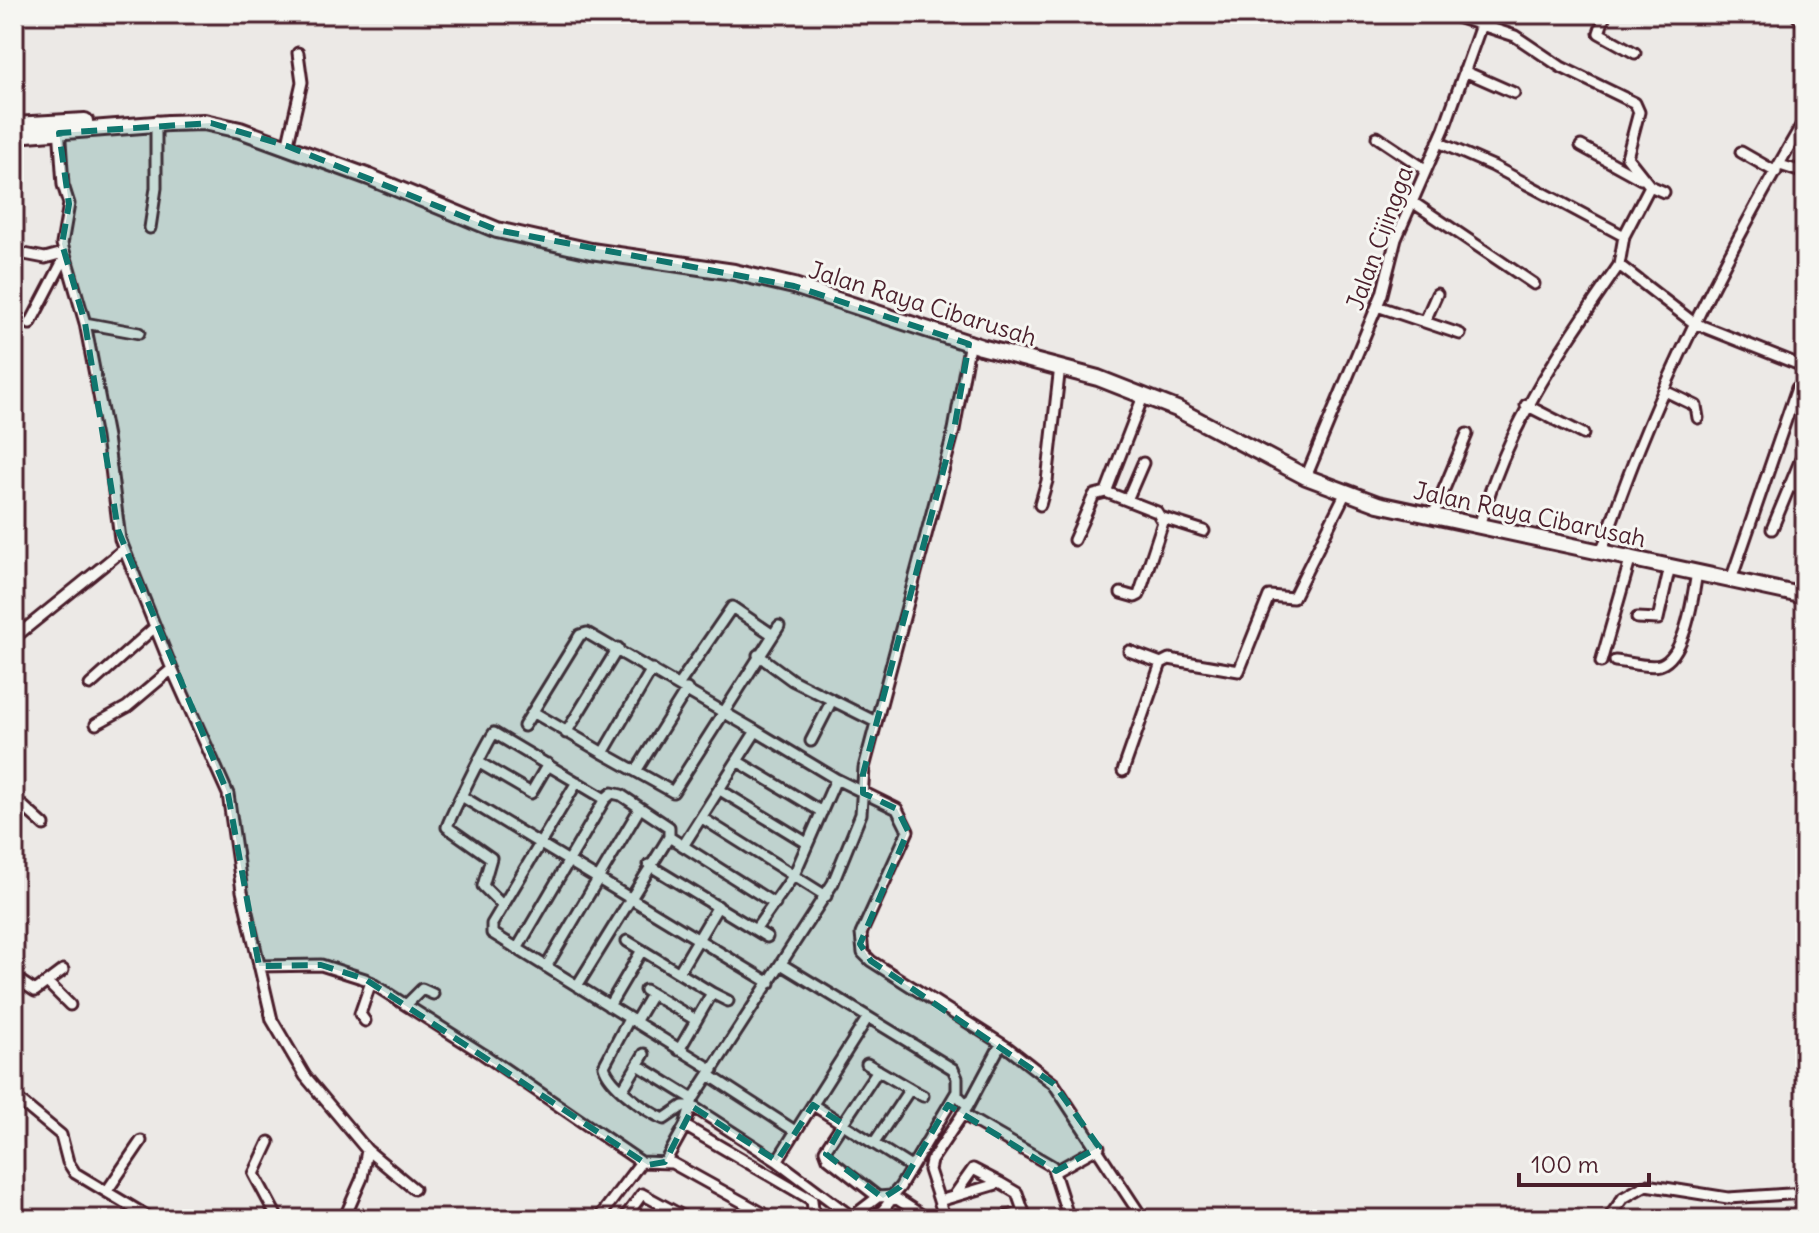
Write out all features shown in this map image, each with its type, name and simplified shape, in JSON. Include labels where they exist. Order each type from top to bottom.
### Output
[{"type":"main road","name":"Jalan Raya Cibarusah","points":[[14,125],[59,127],[211,120],[288,143],[498,227],[592,248],[773,278],[845,297],[976,344]]},
{"type":"main road","name":"Jalan Raya Cibarusah","points":[[156,121],[204,122],[240,130],[369,177],[497,230],[591,251],[773,281],[845,300],[976,344],[1060,366],[1144,394],[1307,475],[1394,509],[1725,577]]},
{"type":"main road","name":"Jalan Raya Cibarusah","points":[[14,135],[59,127]]},
{"type":"main road","name":"Jalan Raya Cibarusah","points":[[1002,351],[1061,363],[1144,391],[1307,475],[1379,501],[1805,595]]},
{"type":"street","points":[[1448,14],[1484,18],[1561,67],[1635,103],[1639,112],[1626,154],[1647,184]]},
{"type":"street","points":[[1796,14],[1805,27]]},
{"type":"street","points":[[1602,15],[1599,33],[1635,53]]},
{"type":"street","name":"Jalan Cijingga","points":[[1307,475],[1377,306],[1411,201],[1438,142],[1484,18]]},
{"type":"street","points":[[288,143],[302,82],[298,53]]},
{"type":"street","points":[[1464,71],[1514,93]]},
{"type":"street","points":[[1603,548],[1616,507],[1694,323],[1805,119]]},
{"type":"street","points":[[150,228],[156,188],[156,121]]},
{"type":"street","points":[[30,324],[64,255],[69,204],[63,185],[59,127]]},
{"type":"street","points":[[1377,137],[1425,169]]},
{"type":"street","points":[[1438,142],[1506,172],[1624,236]]},
{"type":"street","points":[[1581,146],[1664,192]]},
{"type":"street","points":[[1741,152],[1778,168],[1805,173]]},
{"type":"street","points":[[1480,523],[1496,474],[1526,405],[1619,265],[1624,236],[1647,184]]},
{"type":"street","points":[[1411,201],[1534,284]]},
{"type":"street","points":[[14,252],[45,258],[64,255]]},
{"type":"street","points":[[64,255],[85,323],[107,437],[116,523],[172,669],[228,794],[242,891],[272,1020],[305,1076],[367,1150],[414,1189]]},
{"type":"street","points":[[1619,265],[1694,323],[1805,367]]},
{"type":"street","points":[[1425,321],[1437,294]]},
{"type":"street","points":[[1377,306],[1460,334]]},
{"type":"street","points":[[85,323],[139,333]]},
{"type":"street","points":[[665,1162],[685,1126],[692,1103],[826,896],[871,797],[863,774],[976,344]]},
{"type":"street","points":[[1040,505],[1047,481],[1060,366]]},
{"type":"street","points":[[1725,577],[1797,388]]},
{"type":"street","points":[[1665,391],[1693,403],[1698,418]]},
{"type":"street","points":[[1106,492],[1144,394]]},
{"type":"street","points":[[1526,405],[1583,434]]},
{"type":"street","points":[[1434,513],[1467,434]]},
{"type":"street","points":[[1772,529],[1805,449]]},
{"type":"street","points":[[1127,500],[1143,463]]},
{"type":"street","points":[[1789,485],[1805,491]]},
{"type":"street","points":[[1074,540],[1094,495],[1106,492],[1163,518],[1204,531]]},
{"type":"street","points":[[1123,771],[1161,663],[1169,659],[1239,671],[1268,597],[1293,598],[1346,492]]},
{"type":"street","points":[[1121,593],[1135,597],[1139,595],[1163,518]]},
{"type":"street","points":[[14,638],[124,549]]},
{"type":"street","points":[[1601,662],[1631,557]]},
{"type":"street","points":[[1637,618],[1658,619],[1670,566]]},
{"type":"street","points":[[1615,661],[1653,665],[1667,661],[1681,641],[1697,572]]},
{"type":"street","points":[[636,771],[732,607],[773,635]]},
{"type":"street","points":[[533,712],[673,792],[779,626]]},
{"type":"street","points":[[90,685],[155,627]]},
{"type":"street","points":[[524,726],[580,635],[593,634],[836,779],[897,809],[908,831],[861,934],[863,953],[1001,1044],[1054,1084],[1099,1147],[1143,1219]]},
{"type":"street","points":[[566,733],[618,648]]},
{"type":"street","points":[[1129,651],[1161,663]]},
{"type":"street","points":[[758,655],[831,702],[876,722]]},
{"type":"street","points":[[96,724],[127,707],[172,669]]},
{"type":"street","points":[[603,753],[652,669]]},
{"type":"street","points":[[811,741],[831,702]]},
{"type":"street","points":[[683,846],[756,731]]},
{"type":"street","points":[[503,906],[483,886],[491,858],[447,829],[486,741],[494,733],[605,799]]},
{"type":"street","points":[[737,761],[822,812]]},
{"type":"street","points":[[478,762],[531,793],[548,764]]},
{"type":"street","points":[[756,929],[794,875],[836,779]]},
{"type":"street","points":[[577,782],[492,924],[492,933],[679,1050],[795,1131]]},
{"type":"street","points":[[720,790],[807,843]]},
{"type":"street","points":[[517,949],[605,799],[615,793],[640,808],[669,827],[669,837],[577,986]]},
{"type":"street","points":[[463,797],[770,983]]},
{"type":"street","points":[[14,798],[44,825]]},
{"type":"street","points":[[546,967],[640,808]]},
{"type":"street","points":[[702,818],[826,896]]},
{"type":"street","points":[[669,837],[775,904]]},
{"type":"street","points":[[649,865],[767,937]]},
{"type":"street","points":[[679,972],[718,906]]},
{"type":"street","points":[[627,941],[728,1001]]},
{"type":"street","points":[[609,1006],[642,950]]},
{"type":"street","points":[[638,1065],[777,1161],[849,1216],[855,1216],[878,1197],[895,1194],[956,1093],[957,1078],[953,1069],[781,964]]},
{"type":"street","points":[[259,966],[328,966],[371,982],[641,1162],[653,1165],[665,1162],[773,1219]]},
{"type":"street","points":[[14,977],[33,991],[63,970]]},
{"type":"street","points":[[47,982],[70,1005]]},
{"type":"street","points":[[365,1021],[360,1014],[371,982]]},
{"type":"street","points":[[407,1004],[420,990],[433,994]]},
{"type":"street","points":[[692,1103],[662,1118],[632,1100],[606,1073],[604,1066],[648,992],[696,1020]]},
{"type":"street","points":[[679,1050],[712,993]]},
{"type":"street","points":[[777,1161],[868,1017]]},
{"type":"street","points":[[945,1219],[939,1191],[929,1170],[931,1161],[965,1110],[1001,1044]]},
{"type":"street","points":[[623,1089],[644,1054]]},
{"type":"street","points":[[867,1064],[923,1096]]},
{"type":"street","points":[[878,1070],[826,1146],[826,1154],[878,1197]]},
{"type":"street","points":[[874,1143],[910,1089]]},
{"type":"street","points":[[956,1093],[965,1110],[1056,1171],[1069,1219]]},
{"type":"street","points":[[16,1102],[61,1135],[68,1162],[75,1173],[152,1219]]},
{"type":"street","points":[[813,1105],[911,1167]]},
{"type":"street","points":[[685,1126],[812,1200],[813,1209],[807,1219]]},
{"type":"street","points":[[107,1191],[141,1141]]},
{"type":"street","points":[[269,1142],[254,1174],[278,1219]]},
{"type":"street","points":[[1056,1171],[1099,1147]]},
{"type":"street","points":[[344,1219],[362,1178],[367,1150]]},
{"type":"street","points":[[598,1219],[641,1162]]},
{"type":"street","points":[[955,1194],[973,1169],[1017,1193],[1025,1215],[996,1219]]},
{"type":"street","points":[[939,1201],[1000,1183]]},
{"type":"street","points":[[1608,1219],[1623,1198],[1646,1185],[1728,1198],[1805,1193]]},
{"type":"street","points":[[624,1219],[642,1194],[688,1219]]},
{"type":"street","points":[[876,1219],[894,1199],[920,1214]]},
{"type":"street","points":[[665,1219],[672,1209]]},
{"type":"highlighted area","points":[[211,123],[287,146],[497,230],[794,286],[969,344],[954,430],[863,774],[863,793],[897,809],[908,831],[860,944],[871,961],[1054,1084],[1099,1147],[1056,1171],[948,1105],[900,1187],[883,1198],[826,1154],[843,1124],[813,1105],[777,1161],[693,1107],[665,1162],[648,1165],[365,979],[321,965],[259,966],[228,794],[118,530],[85,323],[62,244],[69,204],[59,133]]}]
